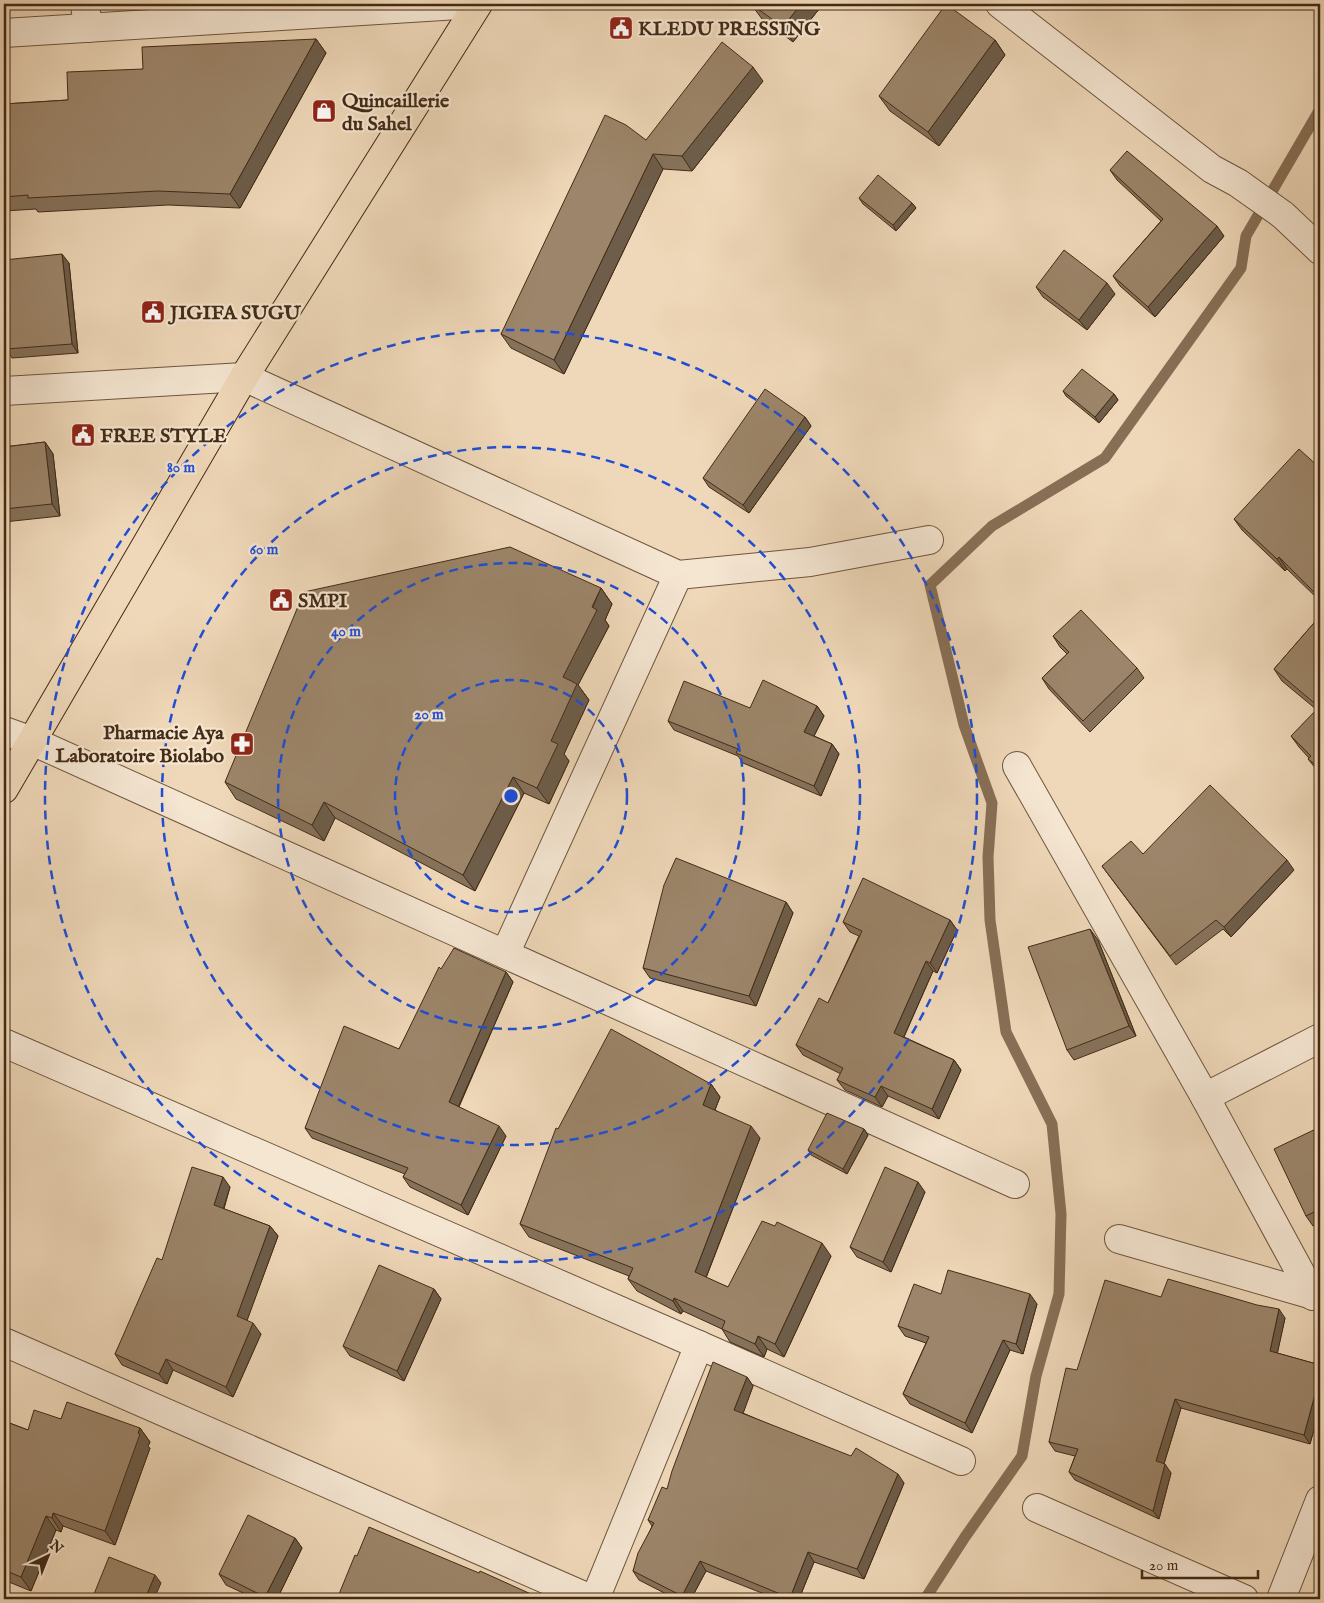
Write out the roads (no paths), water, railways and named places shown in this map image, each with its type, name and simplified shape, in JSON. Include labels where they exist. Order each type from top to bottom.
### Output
[{"type":"main road","points":[[4,789],[244,377],[477,4]]},
{"type":"street","points":[[4,33],[87,16],[477,4]]},
{"type":"street","points":[[1000,4],[1212,169],[1238,183],[1283,215],[1320,250]]},
{"type":"street","points":[[4,391],[244,377],[678,575],[810,562],[929,540]]},
{"type":"street","points":[[505,954],[678,575]]},
{"type":"street","points":[[4,731],[32,741],[1015,1184]]},
{"type":"street","points":[[1017,766],[1317,1297]]},
{"type":"street","points":[[1205,1097],[1320,1038]]},
{"type":"street","points":[[4,1043],[961,1461]]},
{"type":"street","points":[[1119,1239],[1317,1297]]},
{"type":"street","points":[[4,1342],[590,1599]]},
{"type":"street","points":[[595,1599],[699,1345]]},
{"type":"street","points":[[1281,1599],[1320,1500]]},
{"type":"street","points":[[1037,1508],[1244,1599]]},
{"type":"waterway","points":[[925,1599],[965,1537],[1022,1456],[1036,1376],[1059,1294],[1061,1214],[1052,1124],[1006,1032],[990,920],[988,857],[992,803],[964,725],[930,585],[992,526],[1105,458],[1241,268],[1246,236],[1320,109]]},
{"type":"place","name":"KLEDU PRESSING","points":[[621,28]]},
{"type":"place","name":"Quincaillerie du Sahel","points":[[324,111]]},
{"type":"place","name":"JIGIFA SUGU","points":[[153,312]]},
{"type":"place","name":"FREE STYLE","points":[[83,435]]},
{"type":"place","name":"SMPI","points":[[281,600]]},
{"type":"place","name":"Pharmacie Aya Laboratoire Biolabo","points":[[242,744]]}]
